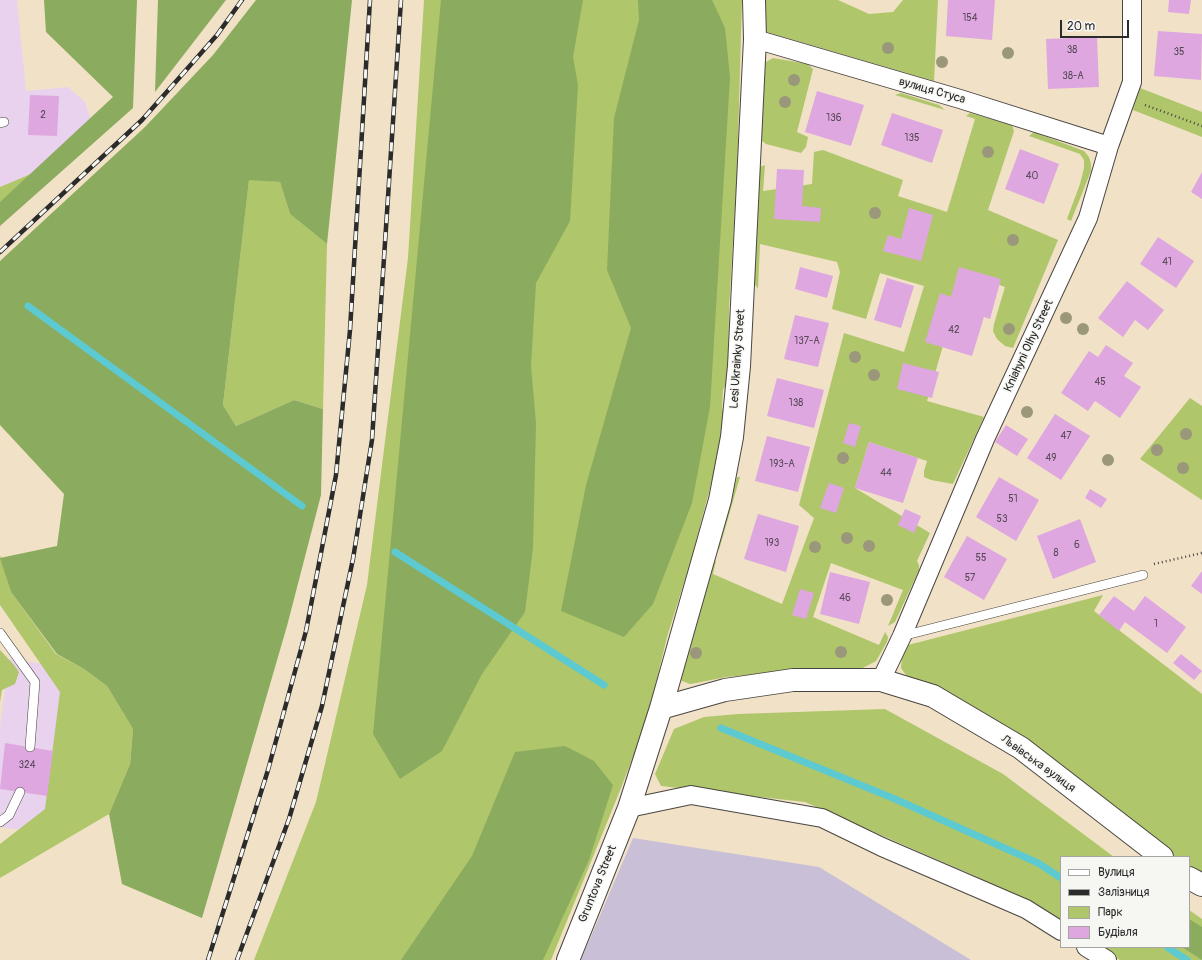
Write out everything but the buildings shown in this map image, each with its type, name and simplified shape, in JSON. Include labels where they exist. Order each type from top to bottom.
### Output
[{"type":"street","name":"Lesi Ukrainky Street","points":[[629,808],[661,708],[720,500],[732,438],[738,366],[754,39],[754,0]]},
{"type":"street","name":"Kniahyni Olhy Street","points":[[881,680],[902,636],[985,439],[1080,236],[1109,146],[1132,82],[1132,0]]},
{"type":"street","name":"вулиця Стуса","points":[[754,39],[960,99],[1109,146]]},
{"type":"street","name":"Львівська вулиця","points":[[661,708],[725,690],[793,680],[881,680],[933,696],[1021,748],[1161,856]]},
{"type":"street","points":[[629,808],[691,795],[822,818],[882,847],[1026,909],[1060,930]]},
{"type":"street","name":"Gruntova Street","points":[[568,960],[629,808]]},
{"type":"street","points":[[1190,879],[1202,885]]},
{"type":"street","points":[[1088,948],[1107,960]]},
{"type":"lane","points":[[902,636],[1143,576]]},
{"type":"lane","points":[[0,633],[35,682],[30,747]]},
{"type":"lane","points":[[0,822],[9,815],[20,792]]},
{"type":"path","points":[[1126,97],[1164,114],[1202,126]]},
{"type":"path","points":[[1143,576],[1152,564],[1202,553]]},
{"type":"shaded area","points":[[0,0],[17,0],[26,91],[68,87],[85,102],[92,123],[57,163],[0,187]]},
{"type":"shaded area","points":[[9,659],[84,670],[62,836],[0,827],[0,727]]},
{"type":"shaded area","points":[[633,838],[819,867],[971,960],[581,960]]},
{"type":"green space","points":[[44,0],[137,0],[133,108],[0,226],[0,202],[113,97],[46,32]]},
{"type":"green space","points":[[158,0],[226,0],[155,92]]},
{"type":"green space","points":[[256,0],[352,0],[327,244],[290,214],[280,182],[249,180],[223,405],[236,426],[294,400],[323,409],[321,495],[287,626],[202,918],[122,884],[109,814],[130,764],[133,729],[107,686],[84,669],[57,654],[11,592],[0,558],[57,546],[64,494],[0,425],[0,261],[145,127],[213,55]]},
{"type":"green space","points":[[424,0],[742,0],[737,174],[729,309],[728,380],[723,390],[722,408],[728,420],[691,560],[667,637],[647,720],[551,960],[254,960],[316,802],[367,585],[408,258]]},
{"type":"green space","points":[[441,0],[583,0],[573,57],[578,85],[570,221],[536,283],[531,366],[536,423],[533,548],[525,612],[482,674],[442,751],[400,779],[373,734]]},
{"type":"green space","points":[[638,0],[712,0],[725,28],[730,77],[710,407],[692,503],[653,604],[624,637],[561,611],[586,485],[631,328],[607,270],[614,118],[639,20]]},
{"type":"green space","points":[[764,0],[838,0],[869,14],[893,12],[903,0],[938,0],[934,81],[763,31]]},
{"type":"green space","points":[[773,58],[808,64],[813,69],[797,132],[808,137],[806,147],[801,153],[766,144],[761,140],[764,63]]},
{"type":"green space","points":[[1140,88],[1202,112],[1202,137],[1133,110]]},
{"type":"green space","points":[[901,93],[939,105],[945,110],[895,95]]},
{"type":"green space","points":[[970,113],[1012,125],[1014,131],[988,210],[1058,240],[1013,348],[1005,346],[997,339],[993,331],[1005,287],[966,273],[953,311],[927,401],[984,417],[953,484],[931,480],[924,477],[927,461],[869,442],[855,488],[930,533],[917,561],[919,570],[895,622],[888,626],[903,590],[831,563],[813,617],[879,645],[885,632],[888,637],[887,642],[876,661],[857,671],[796,671],[726,677],[690,684],[682,681],[678,677],[714,560],[716,561],[713,574],[782,604],[814,518],[799,505],[844,333],[904,352],[924,286],[880,273],[866,319],[832,309],[840,272],[837,262],[760,244],[758,289],[753,281],[758,172],[760,167],[765,165],[763,191],[812,184],[814,152],[823,150],[903,180],[898,196],[947,212],[975,119],[966,116]]},
{"type":"green space","points":[[1034,132],[1084,151],[1089,157],[1091,171],[1071,221],[1067,219],[1080,184],[1084,168],[1084,160],[1080,154],[1029,136]]},
{"type":"green space","points":[[57,163],[0,221],[0,187]]},
{"type":"green space","points":[[249,179],[280,182],[290,214],[327,244],[323,409],[294,400],[236,426],[223,405]]},
{"type":"green space","points":[[1190,398],[1202,406],[1202,500],[1140,459]]},
{"type":"green space","points":[[737,477],[740,477],[719,550],[718,547]]},
{"type":"green space","points":[[0,555],[11,592],[56,654],[84,669],[107,686],[133,729],[130,764],[109,814],[0,878],[0,844],[45,809],[60,692],[0,605]]},
{"type":"green space","points":[[1103,595],[1094,611],[1202,694],[1202,872],[1190,866],[1190,856],[1175,856],[995,722],[906,675],[901,668],[902,657],[908,645]]},
{"type":"green space","points":[[0,650],[19,672],[15,684],[2,690],[0,702]]},
{"type":"green space","points":[[885,709],[1003,774],[1113,856],[1060,856],[1060,925],[975,876],[805,802],[661,786],[655,774],[674,729],[704,717],[738,714]]},
{"type":"green space","points":[[565,746],[594,761],[613,785],[589,860],[543,960],[401,960],[472,856],[515,752]]},
{"type":"green space","points":[[1190,911],[1202,919],[1202,960],[1120,960],[1100,948],[1190,948]]},
{"type":"green space","points":[[1190,920],[1202,927],[1202,960],[1184,948],[1190,948]]},
{"type":"waterway","points":[[28,306],[302,506]]},
{"type":"waterway","points":[[395,552],[604,685]]},
{"type":"waterway","points":[[721,728],[895,799],[1038,863],[1060,877]]},
{"type":"waterway","points":[[1169,948],[1187,960]]},
{"type":"railway","points":[[0,252],[142,120],[217,35],[242,0]]},
{"type":"railway","points":[[208,960],[268,770],[306,631],[336,475],[350,330],[370,0]]},
{"type":"railway","points":[[237,960],[289,819],[322,706],[353,559],[372,440],[401,0]]}]
